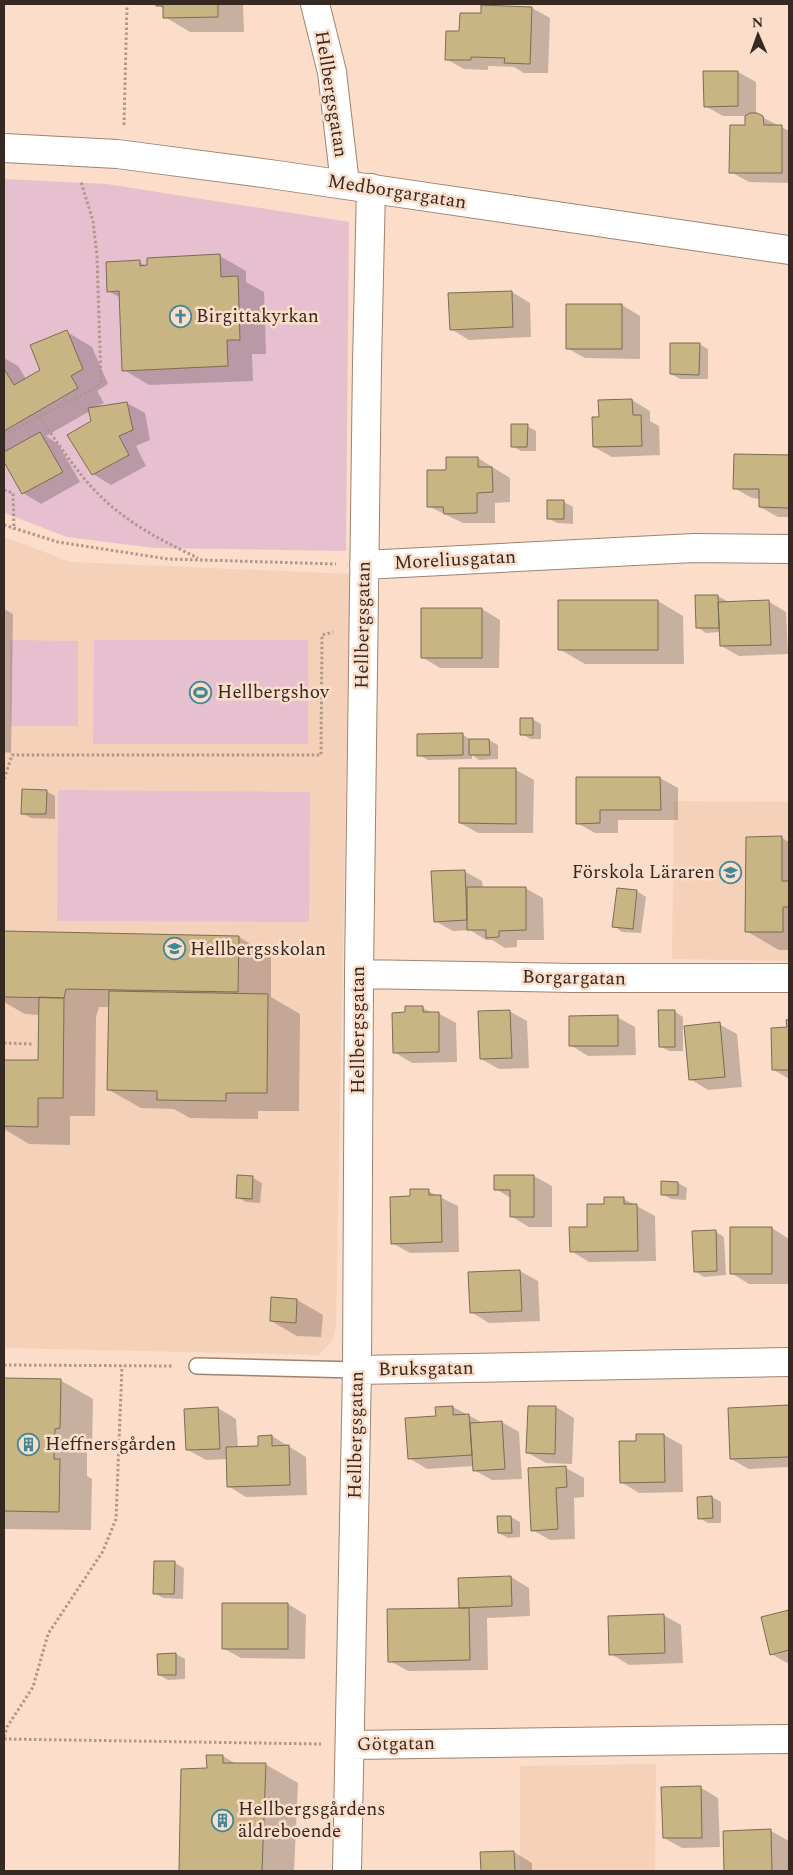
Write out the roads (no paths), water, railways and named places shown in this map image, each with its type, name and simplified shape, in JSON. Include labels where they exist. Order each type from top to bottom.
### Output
[{"type":"street","name":"Hellbergsgatan","points":[[315,4],[358,186],[364,565],[357,1370],[347,1871]]},
{"type":"street","name":"Medborgargatan","points":[[4,148],[117,154],[358,186],[789,250]]},
{"type":"street","name":"Moreliusgatan","points":[[364,565],[694,548],[789,549]]},
{"type":"street","name":"Borgargatan","points":[[359,974],[573,978],[789,978]]},
{"type":"street","name":"Bruksgatan","points":[[357,1370],[789,1362]]},
{"type":"street","name":"Götgatan","points":[[350,1745],[789,1739]]},
{"type":"lane","name":"Bruksgatan","points":[[197,1366],[357,1370]]},
{"type":"place","name":"Birgittakyrkan","points":[[180,316]]},
{"type":"place","name":"Hellbergshov","points":[[201,692]]},
{"type":"place","name":"Förskola Läraren","points":[[731,872]]},
{"type":"place","name":"Hellbergsskolan","points":[[174,949]]},
{"type":"place","name":"Heffnersgården","points":[[29,1444]]},
{"type":"place","name":"Hellbergsgårdens äldreboende","points":[[222,1820]]}]
